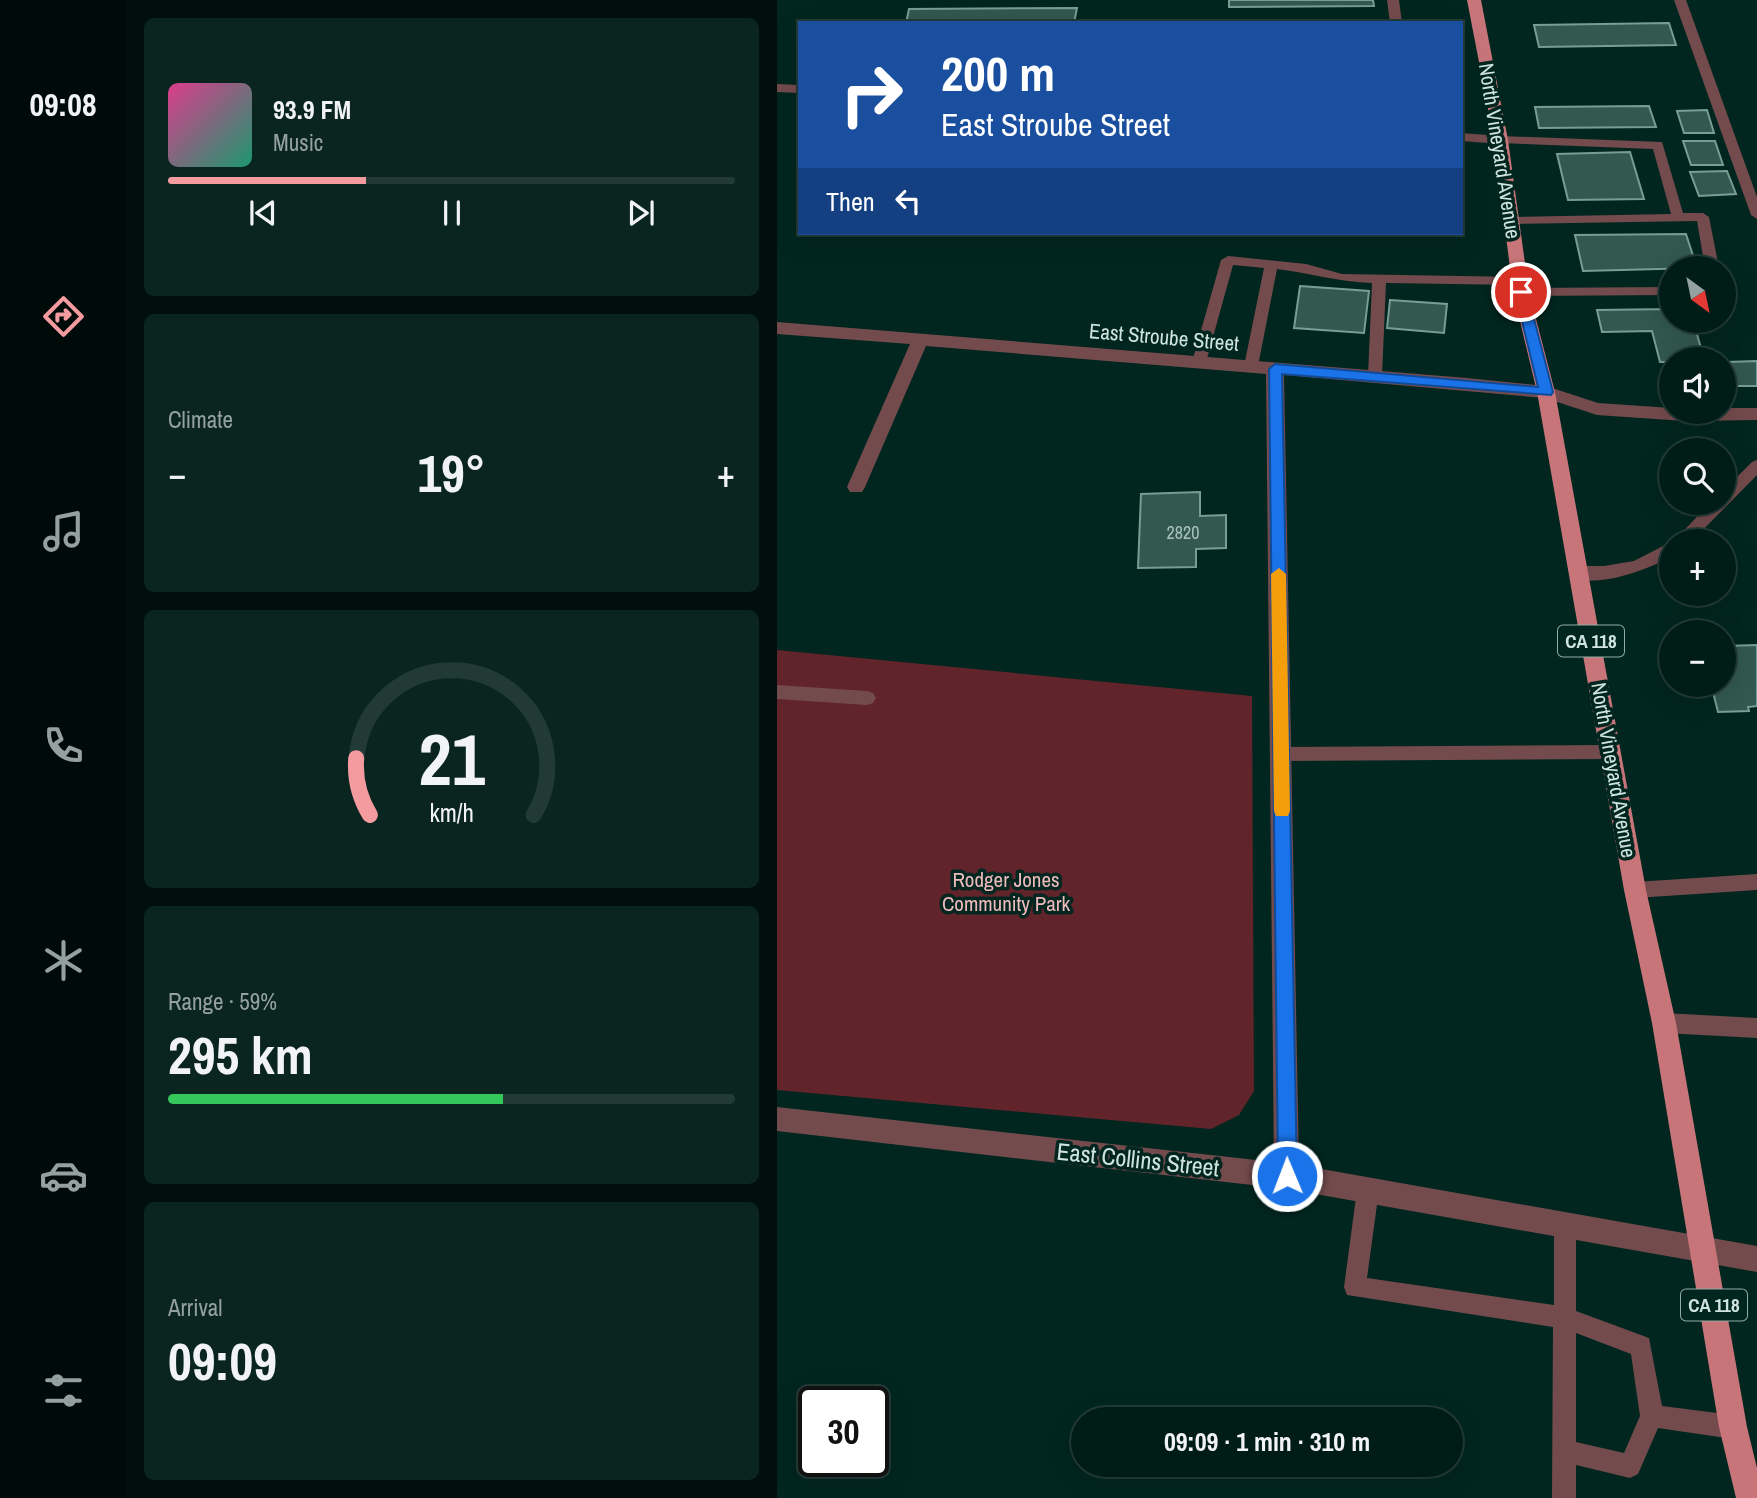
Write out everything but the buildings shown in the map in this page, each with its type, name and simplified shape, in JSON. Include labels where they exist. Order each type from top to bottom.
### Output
[{"type":"main road","name":"North Vineyard Avenue","points":[[1474,0],[1501,140],[1520,286],[1546,392],[1635,890],[1664,1023],[1705,1250],[1733,1427],[1750,1498]]},
{"type":"street","points":[[777,88],[798,89]]},
{"type":"street","points":[[1463,137],[1501,140]]},
{"type":"street","name":"East Stroube Street","points":[[777,328],[1546,392],[1597,409],[1684,415],[1757,414]]},
{"type":"street","points":[[856,487],[920,340]]},
{"type":"street","points":[[1275,369],[1287,1176]]},
{"type":"street","name":"East Collins Street","points":[[777,1119],[1287,1176],[1757,1259]]},
{"type":"lane","points":[[1393,0],[1396,21]]},
{"type":"lane","points":[[1680,0],[1757,215]]},
{"type":"lane","points":[[1501,140],[1658,145],[1678,217]]},
{"type":"lane","points":[[1511,221],[1703,217],[1710,256]]},
{"type":"lane","points":[[1199,362],[1228,260],[1272,262],[1342,278],[1659,291]]},
{"type":"lane","points":[[1251,366],[1272,262]]},
{"type":"lane","points":[[1375,376],[1379,279]]},
{"type":"lane","points":[[1736,487],[1757,466]]},
{"type":"lane","points":[[1694,529],[1708,515]]},
{"type":"lane","points":[[1578,572],[1611,574],[1636,568],[1659,557]]},
{"type":"lane","points":[[777,692],[867,698]]},
{"type":"lane","points":[[1281,754],[1611,752]]},
{"type":"lane","points":[[1635,890],[1757,882]]},
{"type":"lane","points":[[1664,1023],[1757,1028]]},
{"type":"lane","points":[[1368,1190],[1355,1287],[1565,1318],[1641,1346],[1652,1416],[1630,1466],[1565,1451]]},
{"type":"lane","points":[[1565,1225],[1565,1498]]},
{"type":"lane","points":[[1652,1416],[1733,1427]]},
{"type":"green space","name":"Rodger Jones Community Park","points":[[777,650],[1252,696],[1254,1091],[1239,1115],[1211,1129],[777,1090]]},
{"type":"slow traffic","points":[[1279,574],[1282,811]]},
{"type":"route","points":[[1287,1176],[1275,369],[1467,383],[1546,392],[1521,292]]}]
